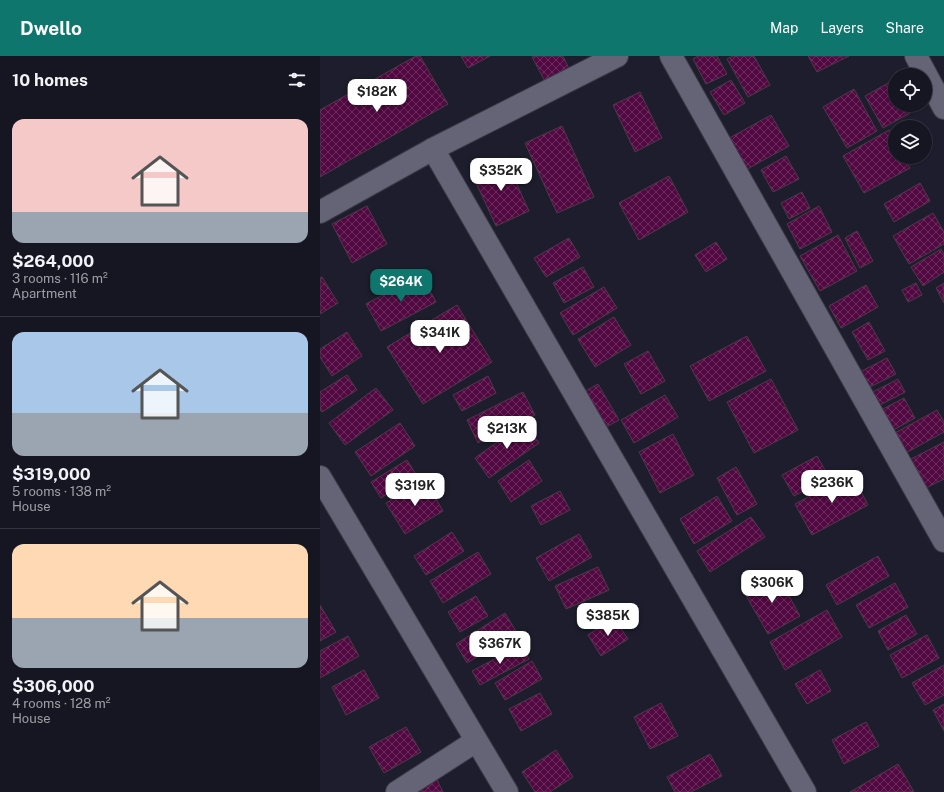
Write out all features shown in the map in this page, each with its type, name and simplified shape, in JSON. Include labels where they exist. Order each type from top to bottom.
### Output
[{"type":"street","points":[[320,212],[433,149],[617,56]]},
{"type":"street","points":[[671,56],[944,541]]},
{"type":"street","points":[[916,56],[944,108]]},
{"type":"street","points":[[433,149],[805,792]]},
{"type":"street","points":[[320,477],[507,792]]},
{"type":"street","points":[[397,792],[476,741]]},
{"type":"building","points":[[416,56],[420,56],[448,104],[320,177],[320,110]]},
{"type":"building","points":[[461,56],[490,56],[468,68]]},
{"type":"building","points":[[563,56],[571,73],[547,85],[532,57]]},
{"type":"building","points":[[698,56],[717,56],[727,74],[706,84],[693,59]]},
{"type":"building","points":[[733,56],[754,56],[770,85],[748,97],[727,59]]},
{"type":"building","points":[[808,56],[849,56],[817,72]]},
{"type":"building","points":[[731,80],[745,103],[724,115],[710,92]]},
{"type":"building","points":[[888,83],[888,112],[910,113],[897,120],[888,120],[888,125],[883,128],[865,96]]},
{"type":"building","points":[[854,89],[877,131],[847,148],[823,107]]},
{"type":"building","points":[[640,92],[662,138],[635,152],[613,105]]},
{"type":"building","points":[[771,115],[789,146],[742,172],[724,141]]},
{"type":"building","points":[[562,126],[594,197],[557,213],[525,143]]},
{"type":"building","points":[[888,131],[888,164],[908,164],[910,168],[864,193],[843,156]]},
{"type":"building","points":[[786,156],[799,179],[773,192],[761,170]]},
{"type":"building","points":[[505,158],[529,211],[496,226],[472,174]]},
{"type":"building","points":[[669,176],[688,212],[639,240],[619,203]]},
{"type":"building","points":[[920,183],[930,201],[894,222],[884,204]]},
{"type":"building","points":[[802,192],[810,208],[789,219],[781,203]]},
{"type":"building","points":[[367,206],[387,244],[352,263],[332,224]]},
{"type":"building","points":[[819,206],[832,232],[800,249],[787,224]]},
{"type":"building","points":[[933,213],[944,232],[944,244],[909,264],[893,236]]},
{"type":"building","points":[[857,231],[873,261],[860,268],[845,238]]},
{"type":"building","points":[[838,235],[857,271],[820,291],[800,256]]},
{"type":"building","points":[[569,238],[580,257],[546,277],[534,258]]},
{"type":"building","points":[[716,242],[727,259],[706,272],[695,255]]},
{"type":"building","points":[[941,249],[944,254],[944,272],[923,286],[911,267]]},
{"type":"building","points":[[583,267],[594,287],[564,303],[553,283]]},
{"type":"building","points":[[421,274],[436,302],[381,331],[366,304]]},
{"type":"building","points":[[322,277],[338,303],[320,314],[320,278]]},
{"type":"building","points":[[916,283],[922,295],[908,302],[902,290]]},
{"type":"building","points":[[944,283],[944,303],[936,288]]},
{"type":"building","points":[[866,285],[878,307],[841,328],[829,306]]},
{"type":"building","points":[[604,287],[617,308],[573,335],[560,313]]},
{"type":"building","points":[[457,305],[492,362],[423,404],[387,347]]},
{"type":"building","points":[[614,317],[631,345],[595,367],[578,339]]},
{"type":"building","points":[[869,322],[885,351],[868,360],[852,332]]},
{"type":"building","points":[[347,332],[362,356],[332,376],[320,357],[320,349]]},
{"type":"building","points":[[747,336],[766,371],[709,401],[690,366]]},
{"type":"building","points":[[648,351],[665,381],[641,394],[624,364]]},
{"type":"building","points":[[887,358],[896,374],[864,390],[856,374]]},
{"type":"building","points":[[347,375],[357,390],[322,412],[320,410],[320,392]]},
{"type":"building","points":[[488,376],[496,393],[462,411],[453,395]]},
{"type":"building","points":[[771,379],[798,430],[754,453],[727,402]]},
{"type":"building","points":[[898,379],[905,392],[880,405],[873,392]]},
{"type":"building","points":[[598,384],[619,420],[603,429],[582,393]]},
{"type":"building","points":[[376,388],[393,410],[345,445],[329,423]]},
{"type":"building","points":[[523,392],[535,415],[478,443],[467,420]]},
{"type":"building","points":[[665,395],[678,417],[634,443],[621,420]]},
{"type":"building","points":[[904,398],[915,418],[890,432],[879,411]]},
{"type":"building","points":[[937,410],[944,422],[944,432],[904,454],[893,434]]},
{"type":"building","points":[[400,423],[415,446],[371,476],[355,452]]},
{"type":"building","points":[[524,423],[539,443],[489,478],[475,458]]},
{"type":"building","points":[[673,434],[694,475],[660,493],[639,452]]},
{"type":"building","points":[[944,442],[944,479],[926,488],[911,459]]},
{"type":"building","points":[[817,456],[829,477],[794,496],[782,475]]},
{"type":"building","points":[[407,460],[417,476],[381,498],[371,482]]},
{"type":"building","points":[[529,460],[542,481],[511,502],[498,481]]},
{"type":"building","points":[[736,467],[757,504],[737,515],[717,478]]},
{"type":"building","points":[[852,474],[868,505],[812,535],[795,504]]},
{"type":"building","points":[[425,480],[443,511],[405,534],[386,503]]},
{"type":"building","points":[[560,491],[570,510],[541,525],[531,506]]},
{"type":"building","points":[[717,496],[732,521],[694,544],[680,519]]},
{"type":"building","points":[[751,517],[765,537],[710,572],[697,551]]},
{"type":"building","points":[[452,532],[464,551],[426,575],[414,556]]},
{"type":"building","points":[[579,534],[592,557],[549,581],[536,558]]},
{"type":"building","points":[[478,552],[491,574],[443,603],[430,581]]},
{"type":"building","points":[[878,556],[889,576],[837,605],[826,585]]},
{"type":"building","points":[[598,567],[609,590],[566,609],[555,586]]},
{"type":"building","points":[[777,574],[800,616],[768,634],[744,592]]},
{"type":"building","points":[[895,583],[908,607],[869,628],[856,605]]},
{"type":"building","points":[[476,596],[488,616],[460,632],[448,612]]},
{"type":"building","points":[[320,605],[336,632],[320,641]]},
{"type":"building","points":[[827,610],[842,637],[785,670],[770,642]]},
{"type":"building","points":[[505,613],[517,633],[467,663],[456,644]]},
{"type":"building","points":[[906,615],[917,634],[888,650],[878,631]]},
{"type":"building","points":[[614,618],[628,639],[601,656],[588,635]]},
{"type":"building","points":[[927,635],[939,658],[902,678],[890,655]]},
{"type":"building","points":[[348,636],[359,656],[320,678],[320,651]]},
{"type":"building","points":[[521,645],[529,659],[480,685],[472,671]]},
{"type":"building","points":[[532,661],[542,679],[505,700],[495,683]]},
{"type":"building","points":[[944,665],[944,695],[925,705],[912,683]]},
{"type":"building","points":[[364,670],[379,698],[346,715],[332,687]]},
{"type":"building","points":[[820,670],[831,691],[807,704],[795,684]]},
{"type":"building","points":[[540,693],[552,714],[521,731],[509,709]]},
{"type":"building","points":[[661,703],[678,736],[650,749],[634,717]]},
{"type":"building","points":[[944,704],[944,731],[933,710]]},
{"type":"building","points":[[866,722],[879,746],[844,764],[832,740]]},
{"type":"building","points":[[406,727],[421,752],[384,773],[369,747]]},
{"type":"building","points":[[556,750],[573,777],[550,792],[535,792],[522,772]]},
{"type":"building","points":[[710,754],[722,776],[691,792],[675,792],[667,777]]},
{"type":"building","points":[[898,764],[914,792],[850,792]]},
{"type":"building","points":[[436,778],[443,792],[411,792]]}]
